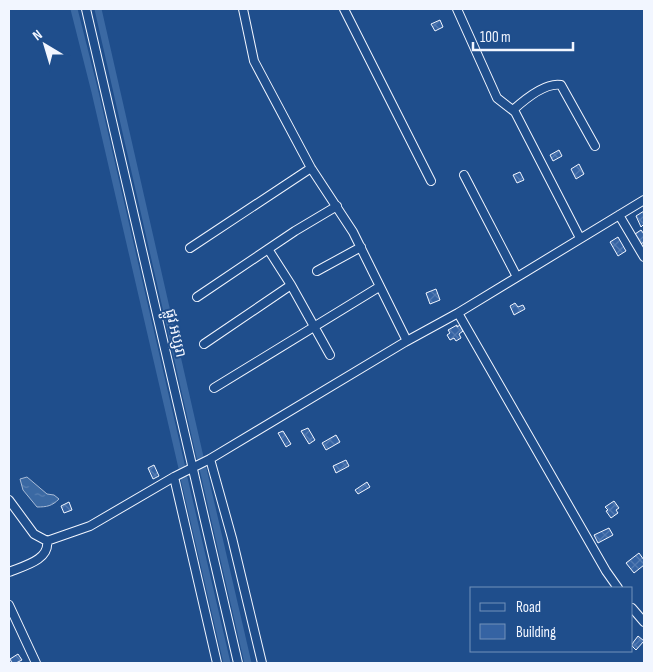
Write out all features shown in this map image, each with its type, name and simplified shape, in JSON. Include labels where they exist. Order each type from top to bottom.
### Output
[{"type":"street","name":"ផ្លូវ អប្សរា","points":[[86,9],[238,663]]},
{"type":"street","points":[[243,9],[254,61],[312,168],[361,247],[407,341]]},
{"type":"street","points":[[344,9],[431,181]]},
{"type":"street","points":[[457,9],[497,98],[513,110],[580,238]]},
{"type":"street","points":[[513,110],[534,94],[553,85],[561,85],[595,146]]},
{"type":"street","points":[[190,248],[312,168]]},
{"type":"street","points":[[464,175],[517,278]]},
{"type":"street","points":[[9,502],[34,534],[47,541],[90,526],[174,477],[210,459],[407,341],[517,278],[644,200]]},
{"type":"street","points":[[196,297],[337,206]]},
{"type":"street","points":[[619,215],[644,257]]},
{"type":"street","points":[[317,271],[361,247]]},
{"type":"street","points":[[268,249],[291,285],[330,355]]},
{"type":"street","points":[[204,344],[291,285]]},
{"type":"street","points":[[214,388],[379,287]]},
{"type":"street","points":[[458,313],[606,571],[617,587]]},
{"type":"street","points":[[210,459],[232,538],[262,663]]},
{"type":"street","points":[[174,477],[217,663]]},
{"type":"street","points":[[9,572],[41,557],[47,549],[47,541]]},
{"type":"street","points":[[9,605],[36,663]]},
{"type":"street","points":[[633,609],[644,622]]},
{"type":"water","points":[[27,477],[47,494],[54,495],[59,499],[49,506],[37,507],[23,490],[20,479]]},
{"type":"building","points":[[440,20],[443,27],[435,31],[431,24]]},
{"type":"building","points":[[559,150],[562,156],[553,161],[550,155]]},
{"type":"building","points":[[579,164],[584,174],[576,179],[571,169]]},
{"type":"building","points":[[520,172],[524,180],[517,183],[513,175]]},
{"type":"building","points":[[644,211],[644,224],[641,227],[636,216]]},
{"type":"building","points":[[641,230],[644,234],[644,242],[641,244],[635,234]]},
{"type":"building","points":[[618,237],[626,251],[618,256],[610,242]]},
{"type":"building","points":[[436,289],[440,300],[430,304],[426,293]]},
{"type":"building","points":[[515,303],[518,307],[523,305],[525,309],[514,315],[510,306]]},
{"type":"building","points":[[457,325],[457,327],[460,325],[463,331],[459,334],[461,338],[456,341],[454,338],[450,340],[447,335],[450,333],[448,330]]},
{"type":"building","points":[[308,428],[315,440],[309,444],[301,431]]},
{"type":"building","points":[[283,431],[291,444],[286,447],[278,433]]},
{"type":"building","points":[[336,435],[340,442],[326,450],[322,443]]},
{"type":"building","points":[[346,460],[349,466],[336,473],[333,466]]},
{"type":"building","points":[[154,465],[159,476],[153,479],[148,468]]},
{"type":"building","points":[[367,482],[370,487],[358,494],[355,490]]},
{"type":"building","points":[[614,501],[619,508],[616,510],[618,513],[611,518],[605,507]]},
{"type":"building","points":[[69,502],[72,510],[64,513],[61,506]]},
{"type":"building","points":[[609,528],[613,535],[598,543],[594,535]]},
{"type":"building","points":[[639,553],[644,560],[644,565],[634,573],[626,563]]},
{"type":"building","points":[[638,636],[644,641],[636,650],[633,647],[633,643]]},
{"type":"building","points":[[18,654],[22,660],[12,663],[10,659]]},
{"type":"waterway","points":[[74,9],[182,468]]},
{"type":"waterway","points":[[98,9],[200,457]]},
{"type":"waterway","points":[[203,469],[248,663]]},
{"type":"waterway","points":[[184,478],[227,663]]}]
